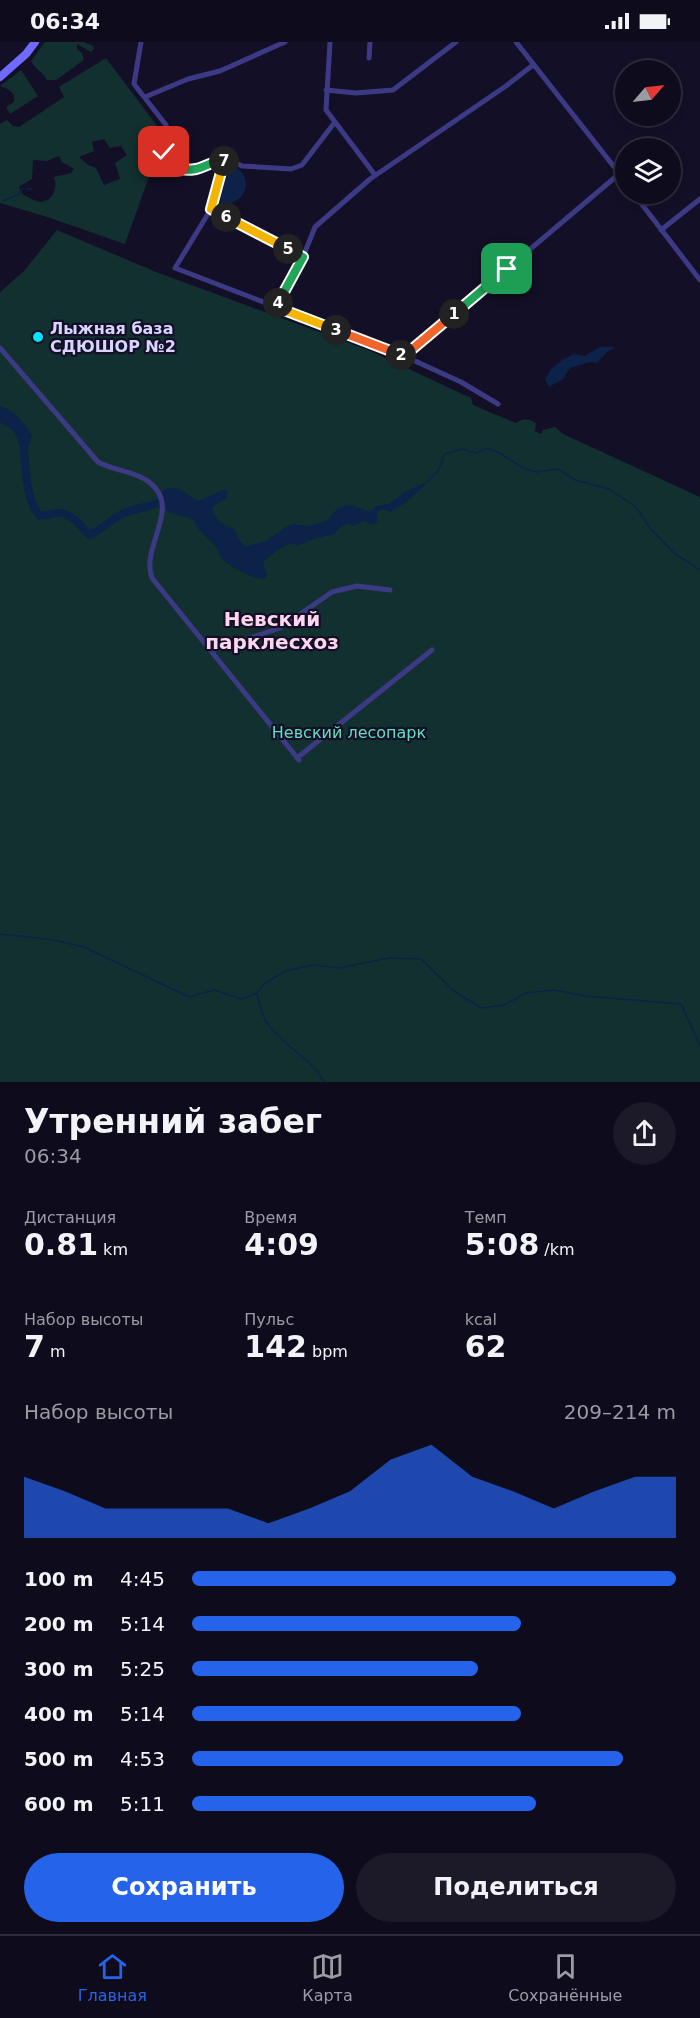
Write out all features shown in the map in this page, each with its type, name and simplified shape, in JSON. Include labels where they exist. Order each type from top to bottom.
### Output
[{"type":"main road","points":[[0,77],[26,54],[34,42]]},
{"type":"street","points":[[141,42],[134,84],[165,125],[168,134],[163,164],[174,169],[196,169],[218,160],[232,161],[242,166],[291,169],[302,165],[335,123]]},
{"type":"street","points":[[145,97],[189,79],[220,71],[285,42]]},
{"type":"street","points":[[330,42],[326,110],[375,176]]},
{"type":"street","points":[[369,58],[370,42]]},
{"type":"street","points":[[326,90],[356,93],[393,90],[456,42]]},
{"type":"street","points":[[516,42],[615,169]]},
{"type":"street","points":[[276,307],[303,257],[315,227],[375,176],[533,65]]},
{"type":"street","points":[[225,161],[211,209],[175,268],[404,356],[461,382],[498,404]]},
{"type":"street","points":[[404,356],[615,177]]},
{"type":"street","points":[[662,230],[700,199]]},
{"type":"street","points":[[642,204],[700,279]]},
{"type":"street","points":[[211,209],[303,257]]},
{"type":"street","points":[[0,348],[98,462],[105,467],[141,476],[159,493],[163,510],[149,559],[148,569],[152,578],[298,759],[432,650]]},
{"type":"street","points":[[211,651],[280,628],[332,592],[357,586],[390,590]]},
{"type":"green space","points":[[45,42],[84,42],[93,46],[94,49],[91,52],[77,44],[77,49],[82,53],[84,60],[56,80],[47,80],[31,61]]},
{"type":"green space","points":[[106,58],[164,135],[125,244],[0,203],[0,124],[7,120],[13,126],[19,127],[64,97],[59,87]],"holes":[[[104,139],[110,148],[121,146],[127,155],[115,163],[120,179],[104,185],[96,168],[88,165],[79,157],[94,151],[92,142]],[[59,156],[62,162],[74,169],[71,173],[54,177],[55,187],[49,199],[41,202],[22,194],[19,187],[32,179],[33,160],[47,161]]]},
{"type":"green space","points":[[21,70],[38,96],[10,114],[6,107],[14,102],[14,95],[0,86]]},
{"type":"green space","name":"Невский лесопарк","points":[[57,230],[156,272],[368,350],[471,398],[473,405],[516,423],[526,419],[533,421],[536,423],[535,431],[541,434],[543,430],[555,427],[563,434],[700,497],[700,1082],[0,1082],[0,292],[24,271]]},
{"type":"water","points":[[235,166],[242,172],[245,179],[244,192],[235,201],[220,203],[226,174],[229,168]]},
{"type":"water","points":[[600,347],[616,347],[607,352],[597,363],[590,362],[570,368],[563,379],[549,387],[545,379],[551,369],[562,360],[574,354],[584,356]]},
{"type":"water","points":[[0,406],[19,418],[32,436],[25,458],[15,434],[0,422]]},
{"type":"water","points":[[428,481],[395,509],[390,512],[382,509],[377,512],[378,520],[374,525],[363,521],[354,526],[348,524],[342,526],[334,534],[297,546],[291,543],[275,552],[264,561],[267,575],[264,579],[247,574],[224,561],[193,519],[167,512],[162,492],[176,488],[198,501],[225,489],[228,492],[227,498],[213,506],[213,511],[216,518],[234,529],[240,541],[246,546],[266,541],[293,524],[308,526],[327,521],[341,507],[357,507],[370,512],[376,506],[389,504],[405,492]]},
{"type":"waterway","points":[[3,201],[19,194],[23,188]]},
{"type":"waterway","points":[[27,189],[32,189]]},
{"type":"waterway","points":[[24,447],[29,491],[34,508],[39,515],[64,514],[76,521],[89,535],[122,514],[160,502]]},
{"type":"waterway","points":[[428,481],[438,471],[445,454],[462,449],[476,453],[487,448],[500,453],[523,468],[536,472],[558,469],[575,480],[609,489],[636,507],[650,528],[674,553],[700,570]]},
{"type":"waterway","points":[[0,934],[54,940],[84,947],[189,997],[214,990],[242,999],[257,993],[264,984],[285,971],[314,965],[339,968],[389,958],[421,959],[454,991],[481,1008],[504,1005],[526,993],[554,990],[585,996],[681,1004],[700,1045]]},
{"type":"waterway","points":[[257,994],[269,1026],[310,1064],[324,1082]]},
{"type":"place","name":"Лыжная база СДЮШОР №2","points":[[38,337]]},
{"type":"district","name":"Невский парклесхоз","points":[[272,630]]},
{"type":"route","points":[[164,152],[163,164],[174,169],[196,169],[218,160],[225,161],[211,209],[303,257],[276,307],[404,356],[507,269]]}]
